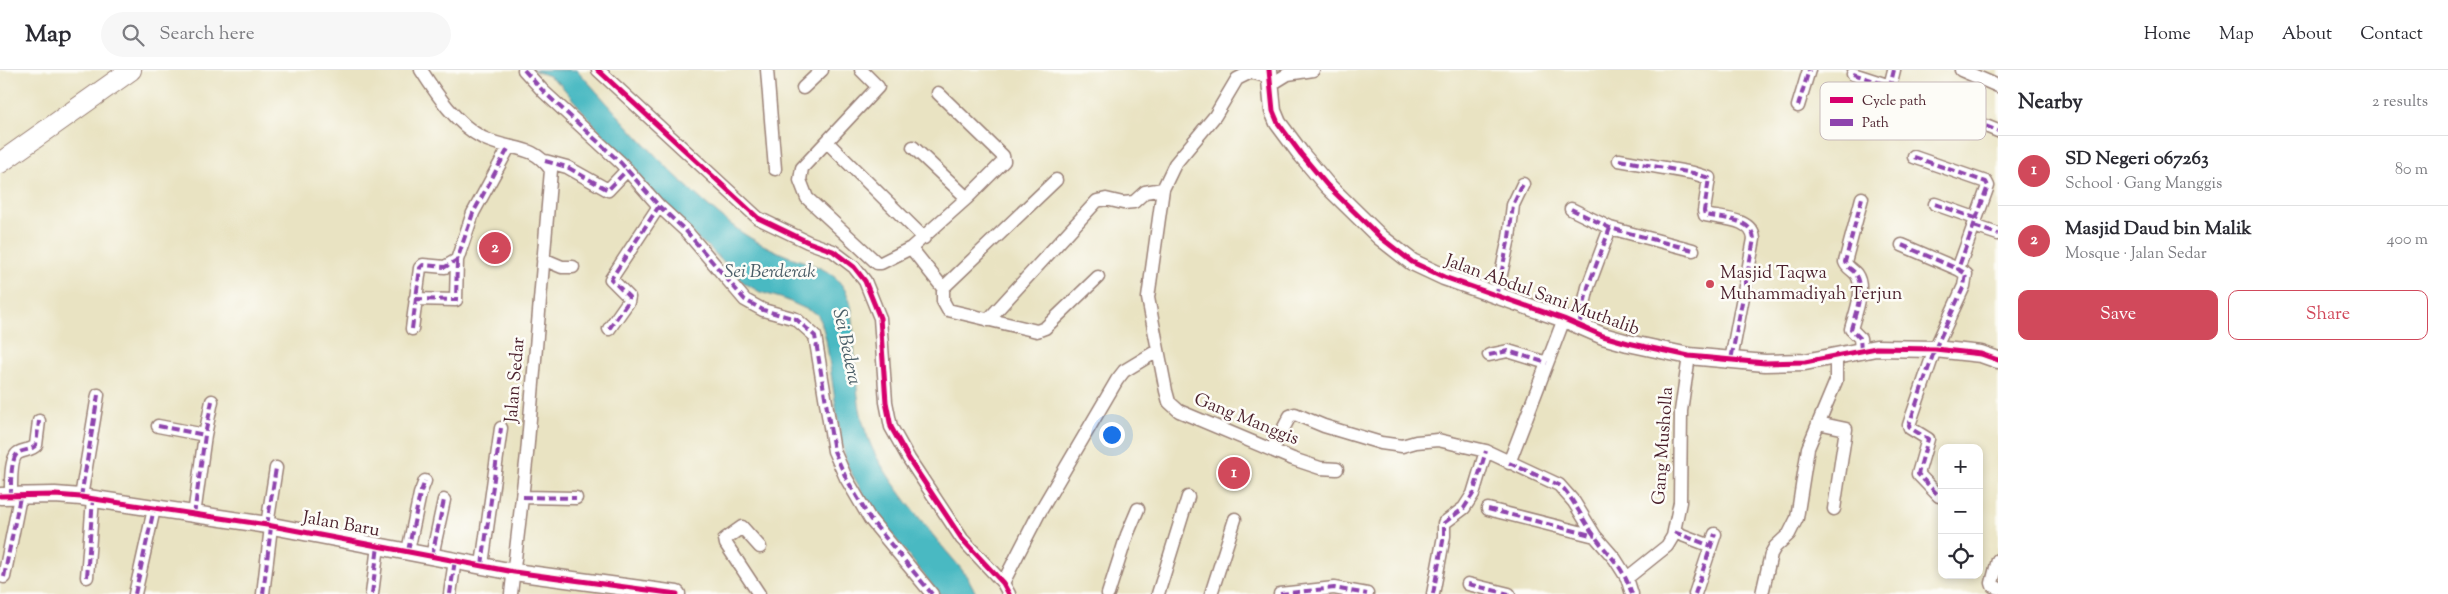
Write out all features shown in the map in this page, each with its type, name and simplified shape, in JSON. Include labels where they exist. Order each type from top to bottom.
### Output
[{"type":"main road","points":[[0,163],[86,104],[131,70]]},
{"type":"street","points":[[421,70],[436,94],[461,122],[481,137],[509,148],[533,151],[548,165],[567,167],[608,190],[627,170]]},
{"type":"street","points":[[524,70],[544,92],[627,170],[659,206],[686,232],[745,300],[763,310],[796,318],[815,336],[834,451],[846,478],[870,519],[932,594]]},
{"type":"street","points":[[598,70],[758,218],[808,242],[832,251],[854,267],[865,281],[880,318],[886,402],[891,427],[909,459],[962,539],[1006,588],[1038,515],[1117,380],[1124,371],[1157,351]]},
{"type":"street","points":[[767,70],[775,169]]},
{"type":"street","points":[[803,88],[822,70]]},
{"type":"street","points":[[862,70],[878,87],[802,168],[800,180],[807,198],[877,263],[881,263],[911,248],[924,238],[1002,165],[1003,156],[938,93]]},
{"type":"street","points":[[1269,77],[1313,70]]},
{"type":"street","points":[[1798,106],[1809,70]]},
{"type":"street","points":[[1961,70],[1998,86]]},
{"type":"street","name":"Gang Manggis","points":[[1269,77],[1251,72],[1237,79],[1215,116],[1175,164],[1163,189],[1148,298],[1157,351],[1166,391],[1174,408],[1272,450],[1320,468],[1337,469]]},
{"type":"street","points":[[1853,74],[1878,82]]},
{"type":"street","name":"Jalan Abdul Sani Muthalib","points":[[1269,77],[1278,123],[1327,185],[1380,237],[1412,262],[1444,277],[1478,288],[1496,297],[1564,319],[1628,344],[1689,356],[1765,363],[1804,362],[1861,350],[1935,349],[1981,354],[1998,360]]},
{"type":"street","points":[[1986,126],[1998,131]]},
{"type":"street","points":[[827,142],[924,238]]},
{"type":"street","points":[[913,147],[967,198]]},
{"type":"street","points":[[415,298],[456,300],[458,260],[474,213],[509,148]]},
{"type":"street","points":[[1914,157],[1986,182],[1988,186],[1958,269]]},
{"type":"street","points":[[1619,160],[1694,173],[1708,178],[1710,181],[1704,211],[1705,215],[1746,223],[1753,232],[1754,239],[1731,360]]},
{"type":"street","name":"Jalan Sedar","points":[[511,594],[523,497],[543,259],[550,204],[548,165]]},
{"type":"street","points":[[943,288],[1056,180]]},
{"type":"street","points":[[1496,297],[1509,238],[1513,206],[1523,184]]},
{"type":"street","points":[[988,320],[1097,201],[1106,199],[1123,203],[1134,202],[1145,192],[1163,189]]},
{"type":"street","points":[[1861,350],[1860,338],[1851,329],[1858,302],[1860,282],[1856,273],[1845,262],[1862,198]]},
{"type":"street","points":[[1935,204],[1998,234]]},
{"type":"street","points":[[609,330],[628,302],[629,297],[611,279],[659,206]]},
{"type":"street","points":[[1571,209],[1610,228],[1693,250]]},
{"type":"street","points":[[1579,326],[1588,287],[1610,228]]},
{"type":"street","points":[[1902,244],[1966,274],[1964,286],[1935,349],[1909,425],[1910,428],[1928,439],[1918,474],[1938,496]]},
{"type":"street","points":[[911,248],[943,288],[944,301],[948,310],[1041,331],[1098,277]]},
{"type":"street","points":[[543,259],[562,266],[573,267]]},
{"type":"street","points":[[412,329],[421,266],[446,267],[458,260]]},
{"type":"street","points":[[1509,463],[1564,319]]},
{"type":"street","points":[[1489,355],[1508,351],[1547,363]]},
{"type":"street","name":"Gang Musholla","points":[[1627,578],[1667,546],[1674,532],[1680,502],[1681,411],[1689,356]]},
{"type":"street","points":[[1762,594],[1771,554],[1775,547],[1789,534],[1797,518],[1808,448],[1836,381],[1836,356]]},
{"type":"street","points":[[87,577],[87,498],[98,395]]},
{"type":"street","points":[[194,515],[205,435],[212,401]]},
{"type":"street","points":[[1272,450],[1290,416],[1295,414],[1324,426],[1381,443],[1402,446],[1428,440],[1438,440],[1486,451],[1559,485],[1574,502],[1595,536],[1615,559],[1627,578],[1632,594]]},
{"type":"street","points":[[4,577],[13,459],[18,453],[34,448],[39,421]]},
{"type":"street","points":[[1818,423],[1846,429],[1834,509]]},
{"type":"street","points":[[158,426],[205,435]]},
{"type":"street","points":[[482,566],[501,428]]},
{"type":"street","points":[[1434,594],[1444,536],[1444,523],[1464,508],[1473,494],[1486,451]]},
{"type":"street","points":[[263,594],[276,468]]},
{"type":"street","points":[[408,551],[420,494],[425,481]]},
{"type":"street","name":"Jalan Baru","points":[[10,497],[55,495],[87,498],[269,526],[514,572],[677,594]]},
{"type":"street","points":[[523,497],[576,498]]},
{"type":"street","points":[[1158,594],[1188,497]]},
{"type":"street","points":[[432,556],[444,500]]},
{"type":"street","points":[[134,594],[154,509]]},
{"type":"street","points":[[1108,594],[1127,535],[1138,509]]},
{"type":"street","points":[[1488,509],[1595,536]]},
{"type":"street","points":[[1210,594],[1235,519]]},
{"type":"street","points":[[759,594],[726,544],[725,539],[742,527],[760,547]]},
{"type":"street","points":[[1674,532],[1713,540],[1695,594]]},
{"type":"street","points":[[372,594],[378,546]]},
{"type":"street","points":[[450,594],[455,560]]},
{"type":"street","points":[[1998,560],[1992,583],[1993,586],[1998,588]]},
{"type":"street","points":[[1468,584],[1509,594]]},
{"type":"street","points":[[1280,594],[1334,588],[1367,594]]},
{"type":"water","name":"Sei Berderak","points":[[532,70],[577,70],[676,176],[741,232],[751,239],[785,255],[822,269],[841,284],[846,291],[851,306],[858,395],[862,420],[870,443],[892,482],[965,574],[976,594],[939,594],[872,509],[848,467],[841,441],[826,339],[817,314],[784,299],[760,292],[741,281],[732,266],[721,260],[642,184],[636,168],[602,134],[560,84],[549,76]]},
{"type":"marked path","points":[[524,70],[544,92],[621,163],[659,206],[686,231],[745,300],[763,310],[796,319],[815,336],[834,451],[846,478],[870,519],[932,594]]},
{"type":"marked path","points":[[1798,106],[1809,70]]},
{"type":"marked path","points":[[1891,82],[1894,70]]},
{"type":"marked path","points":[[1853,74],[1878,82]]},
{"type":"marked path","points":[[1986,126],[1998,131]]},
{"type":"marked path","points":[[412,329],[420,268],[423,265],[445,267],[457,260],[473,213],[509,147]]},
{"type":"marked path","points":[[1914,157],[1986,182],[1988,186],[1958,269],[1966,274],[1964,286],[1935,349],[1909,425],[1910,428],[1928,439],[1918,474],[1938,495]]},
{"type":"marked path","points":[[1619,160],[1693,173],[1709,178],[1705,215],[1742,223],[1752,232],[1754,239],[1731,360]]},
{"type":"marked path","points":[[545,161],[567,167],[608,190],[627,170]]},
{"type":"marked path","points":[[1496,297],[1509,238],[1513,205],[1523,184]]},
{"type":"marked path","points":[[1861,350],[1860,338],[1851,329],[1859,301],[1859,280],[1845,262],[1862,198]]},
{"type":"marked path","points":[[1935,204],[1975,218]]},
{"type":"marked path","points":[[609,329],[628,302],[629,297],[611,279],[659,206]]},
{"type":"marked path","points":[[1571,209],[1610,228]]},
{"type":"marked path","points":[[1974,226],[1998,234]]},
{"type":"marked path","points":[[1579,326],[1588,287],[1610,228],[1693,250]]},
{"type":"marked path","points":[[1902,245],[1958,269]]},
{"type":"marked path","points":[[415,299],[456,300],[457,260]]},
{"type":"marked path","points":[[1489,355],[1508,351],[1547,363]]},
{"type":"marked path","points":[[81,497],[98,395]]},
{"type":"marked path","points":[[194,515],[205,435],[212,401]]},
{"type":"marked path","points":[[11,497],[15,456],[36,445],[39,421]]},
{"type":"marked path","points":[[158,426],[205,435]]},
{"type":"marked path","points":[[482,565],[501,428]]},
{"type":"marked path","points":[[1433,594],[1444,536],[1444,523],[1464,508],[1473,494],[1486,451]]},
{"type":"marked path","points":[[1509,463],[1564,489],[1586,524],[1620,568],[1632,594]]},
{"type":"marked path","points":[[267,525],[276,468]]},
{"type":"marked path","points":[[408,551],[420,494],[425,481]]},
{"type":"marked path","points":[[4,577],[20,497]]},
{"type":"marked path","points":[[523,497],[576,498]]},
{"type":"marked path","points":[[87,577],[93,499]]},
{"type":"marked path","points":[[432,556],[444,500]]},
{"type":"marked path","points":[[135,594],[154,509]]},
{"type":"marked path","points":[[1488,509],[1595,536]]},
{"type":"marked path","points":[[263,594],[271,527]]},
{"type":"marked path","points":[[1674,532],[1711,546]]},
{"type":"marked path","points":[[1695,594],[1715,534]]},
{"type":"marked path","points":[[372,594],[378,546]]},
{"type":"marked path","points":[[450,594],[455,560]]},
{"type":"marked path","points":[[1468,584],[1509,594]]},
{"type":"marked path","points":[[1280,594],[1334,588],[1367,594]]},
{"type":"cycle path","points":[[598,70],[758,218],[808,242],[833,251],[854,267],[865,281],[880,318],[886,402],[891,427],[909,459],[962,539],[1003,583],[1009,594]]},
{"type":"cycle path","points":[[1269,70],[1273,111],[1278,123],[1327,185],[1380,237],[1412,262],[1444,277],[1564,319],[1603,336],[1689,356],[1765,363],[1805,362],[1876,348],[1935,349],[1981,354],[1998,360]]},
{"type":"cycle path","points":[[0,496],[55,495],[81,497],[267,525],[514,572],[677,594]]},
{"type":"place","name":"Masjid Daud bin Malik","points":[[495,248]]},
{"type":"place","name":"Masjid Taqwa Muhammadiyah Terjun","points":[[1710,284]]},
{"type":"place","name":"SD Negeri 067263","points":[[1234,473]]},
{"type":"water label","name":"Sei Bedera","points":[[846,347]]}]
